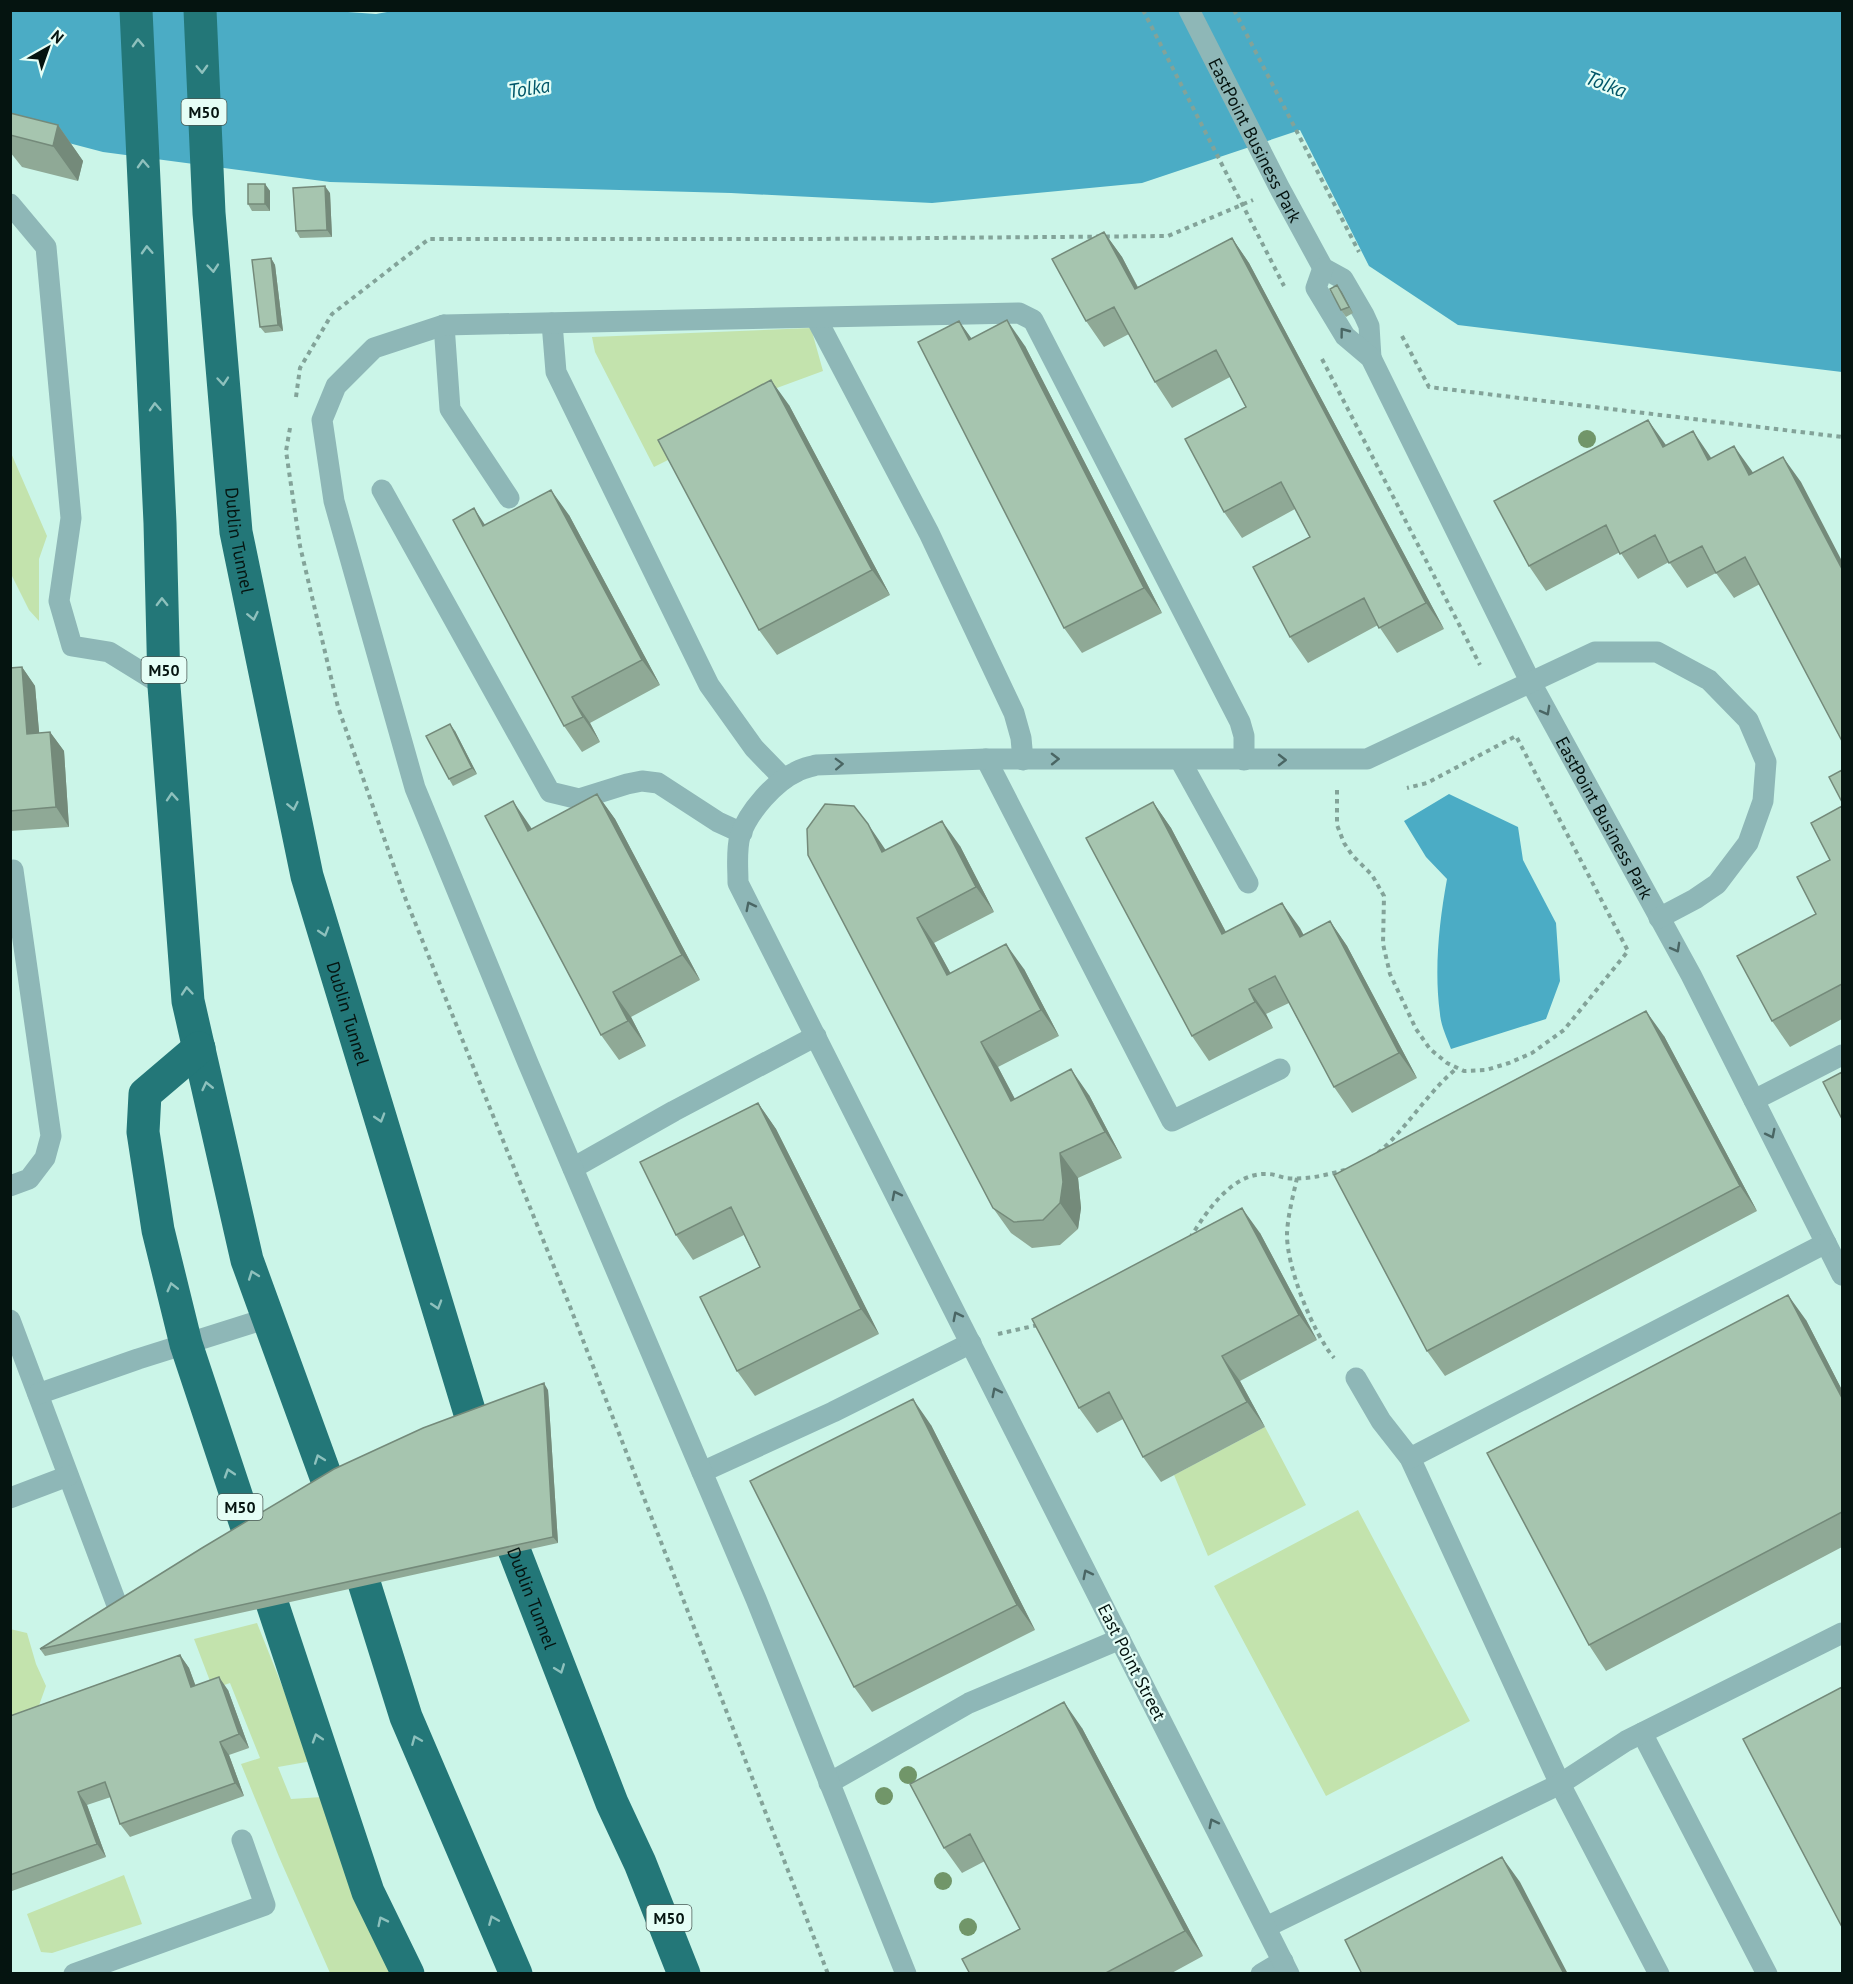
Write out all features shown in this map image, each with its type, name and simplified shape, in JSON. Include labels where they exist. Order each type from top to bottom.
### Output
[{"type":"highway","name":"M50","points":[[136,10],[160,523],[164,686],[188,1001],[247,1260],[361,1573],[406,1717],[516,1974]]},
{"type":"highway","name":"Dublin Tunnel","points":[[200,10],[209,213],[236,532],[307,876],[501,1517],[612,1803],[640,1863],[684,1974]]},
{"type":"highway","name":"M50","points":[[199,1048],[145,1094],[143,1132],[158,1230],[186,1344],[368,1892],[408,1974]]},
{"type":"highway","name":"M50","points":[[640,1863],[697,1974]]},
{"type":"lane","name":"EastPoint Business Park","points":[[1189,10],[1323,268],[1344,279],[1364,315],[1369,326],[1371,358],[1530,681],[1691,975],[1842,1275]]},
{"type":"lane","points":[[10,204],[46,247],[71,518],[60,601],[72,646],[109,652],[164,686]]},
{"type":"lane","points":[[906,1974],[756,1599],[415,788],[334,501],[322,420],[336,386],[374,348],[444,325],[1019,313],[1034,320],[1240,722],[1244,736],[1244,760]]},
{"type":"lane","points":[[816,318],[929,533],[1014,713],[1021,738],[1023,760]]},
{"type":"lane","points":[[552,323],[556,372],[709,685],[754,748],[784,779]]},
{"type":"lane","points":[[444,325],[450,409],[509,498]]},
{"type":"lane","points":[[382,490],[550,792],[579,799],[627,784],[642,781],[658,783],[718,822],[742,833],[747,821],[766,796],[784,779],[816,765],[986,759],[1367,759],[1595,652],[1657,652],[1709,680],[1748,720],[1766,762],[1763,801],[1748,843],[1717,884],[1695,899],[1659,918]]},
{"type":"lane","points":[[986,759],[1172,1121],[1280,1068]]},
{"type":"lane","points":[[1180,760],[1248,883]]},
{"type":"lane","name":"East Point Street","points":[[742,833],[737,855],[738,883],[1286,1967]]},
{"type":"lane","points":[[10,871],[13,870],[51,1136],[45,1158],[29,1179],[10,1186]]},
{"type":"lane","points":[[573,1168],[674,1111],[816,1036]]},
{"type":"lane","points":[[1754,1100],[1842,1055]]},
{"type":"lane","points":[[1410,1458],[1826,1243]]},
{"type":"lane","points":[[38,1394],[268,1318]]},
{"type":"lane","points":[[10,1320],[117,1605]]},
{"type":"lane","points":[[702,1472],[973,1347]]},
{"type":"lane","points":[[1356,1378],[1381,1421],[1410,1458],[1560,1784],[1659,1974]]},
{"type":"lane","points":[[10,1498],[68,1476]]},
{"type":"lane","points":[[1266,1927],[1560,1784],[1626,1741],[1842,1633]]},
{"type":"lane","points":[[830,1783],[969,1704],[1120,1639]]},
{"type":"lane","points":[[1642,1733],[1767,1974]]},
{"type":"lane","points":[[74,1974],[265,1905],[242,1840]]},
{"type":"lane","points":[[1261,1974],[1286,1967]]},
{"type":"path","points":[[1143,10],[1286,288]]},
{"type":"path","points":[[1234,10],[1305,148]]},
{"type":"path","points":[[295,399],[300,368],[332,314],[429,239],[1168,236],[1242,205]]},
{"type":"path","points":[[1318,351],[1480,665]]},
{"type":"path","points":[[1429,387],[1842,437]]},
{"type":"path","points":[[292,420],[286,451],[300,546],[338,707],[404,895],[591,1359],[828,1974]]},
{"type":"path","points":[[1337,789],[1337,825],[1344,843],[1352,855],[1372,875],[1384,896],[1385,956],[1398,994],[1416,1029],[1430,1049],[1447,1063],[1464,1071],[1486,1070],[1509,1063],[1549,1043],[1564,1030],[1628,951],[1516,736],[1427,783],[1407,788]]},
{"type":"path","points":[[1373,1158],[1399,1133],[1440,1082],[1457,1068]]},
{"type":"path","points":[[1187,1241],[1214,1204],[1239,1181],[1268,1174],[1297,1178],[1353,1168]]},
{"type":"path","points":[[1297,1178],[1287,1235],[1290,1258],[1310,1319],[1326,1348],[1342,1367],[1356,1378]]},
{"type":"path","points":[[973,1347],[1049,1323]]},
{"type":"green space","points":[[811,328],[823,371],[766,392],[768,410],[654,467],[595,352],[592,337]]},
{"type":"green space","points":[[11,453],[47,536],[39,559],[39,621],[29,610],[11,574]]},
{"type":"green space","points":[[1265,1427],[1306,1505],[1208,1556],[1174,1475]]},
{"type":"green space","points":[[1358,1510],[1470,1721],[1326,1796],[1214,1586]]},
{"type":"green space","points":[[257,1623],[312,1761],[278,1767],[291,1799],[322,1797],[397,1973],[330,1973],[241,1764],[260,1758],[230,1683],[213,1689],[194,1639]]},
{"type":"green space","points":[[10,1629],[27,1633],[36,1664],[46,1686],[37,1711],[10,1717]]},
{"type":"green space","points":[[124,1875],[142,1924],[52,1953],[41,1952],[27,1914]]},
{"type":"water","name":"Tolka","points":[[320,10],[376,14],[398,10],[1842,11],[1842,372],[1458,325],[1369,266],[1300,130],[1142,183],[932,203],[731,193],[330,182],[103,152],[42,136],[11,122],[11,11]]},
{"type":"water","points":[[1449,794],[1518,827],[1523,860],[1556,923],[1560,981],[1546,1019],[1451,1049],[1441,1018],[1437,981],[1440,929],[1447,879],[1426,857],[1404,821]]},
{"type":"building","points":[[10,113],[58,125],[53,146],[10,135]]},
{"type":"building","points":[[248,184],[265,184],[265,204],[248,204]]},
{"type":"building","points":[[325,186],[327,230],[296,231],[293,188]]},
{"type":"building","points":[[1104,232],[1135,289],[1232,238],[1426,603],[1379,628],[1364,598],[1290,637],[1253,567],[1310,537],[1281,482],[1224,512],[1185,439],[1246,407],[1216,350],[1155,382],[1114,307],[1086,321],[1052,259]]},
{"type":"building","points":[[271,258],[278,325],[260,327],[252,260]]},
{"type":"building","points":[[1337,285],[1349,307],[1341,310],[1330,289]]},
{"type":"building","points":[[1007,320],[1144,588],[1064,628],[918,342],[959,321],[969,340]]},
{"type":"building","points":[[771,380],[872,570],[759,630],[658,440]]},
{"type":"building","points":[[1648,420],[1663,447],[1693,431],[1708,460],[1734,446],[1749,475],[1783,457],[1842,569],[1842,741],[1745,557],[1716,573],[1702,546],[1669,563],[1655,535],[1620,554],[1606,525],[1529,566],[1494,501]]},
{"type":"building","points":[[551,490],[642,660],[572,697],[583,717],[564,726],[453,520],[474,508],[483,526]]},
{"type":"building","points":[[22,667],[27,734],[50,732],[56,807],[10,811],[10,668]]},
{"type":"building","points":[[450,724],[472,768],[449,779],[426,736]]},
{"type":"building","points":[[1842,770],[1842,802],[1829,777]]},
{"type":"building","points":[[597,794],[682,955],[613,992],[628,1021],[601,1035],[485,816],[513,801],[528,831]]},
{"type":"building","points":[[1153,802],[1222,934],[1282,903],[1300,937],[1330,921],[1399,1053],[1334,1087],[1275,976],[1249,989],[1255,1002],[1192,1036],[1086,838]]},
{"type":"building","points":[[825,804],[854,806],[868,824],[882,852],[942,821],[976,887],[917,918],[947,975],[1006,944],[1041,1010],[981,1042],[1011,1101],[1071,1069],[1105,1132],[1060,1153],[1063,1182],[1060,1203],[1043,1220],[1014,1222],[993,1208],[808,855],[807,829]]},
{"type":"building","points":[[1842,806],[1842,984],[1772,1021],[1737,956],[1816,914],[1797,877],[1830,860],[1811,823]]},
{"type":"building","points":[[1646,1011],[1740,1186],[1427,1351],[1334,1175]]},
{"type":"building","points":[[1842,1072],[1842,1119],[1823,1082]]},
{"type":"building","points":[[758,1103],[861,1309],[737,1371],[700,1297],[760,1267],[731,1207],[676,1235],[640,1162]]},
{"type":"building","points":[[1242,1208],[1299,1315],[1222,1356],[1247,1402],[1143,1457],[1109,1392],[1079,1408],[1032,1319]]},
{"type":"building","points":[[1788,1295],[1842,1398],[1842,1512],[1589,1645],[1487,1453]]},
{"type":"building","points":[[544,1383],[553,1537],[40,1649],[334,1469],[423,1428]]},
{"type":"building","points":[[913,1399],[1017,1605],[854,1687],[750,1481]]},
{"type":"building","points":[[180,1655],[191,1687],[219,1677],[239,1734],[220,1742],[235,1783],[120,1824],[105,1782],[78,1792],[97,1844],[10,1875],[10,1716]]},
{"type":"building","points":[[1842,1687],[1842,1927],[1743,1739]]},
{"type":"building","points":[[1064,1702],[1185,1931],[1104,1974],[970,1974],[962,1959],[1020,1929],[970,1834],[944,1848],[910,1784]]},
{"type":"building","points":[[1502,1857],[1564,1974],[1362,1974],[1345,1940]]}]
